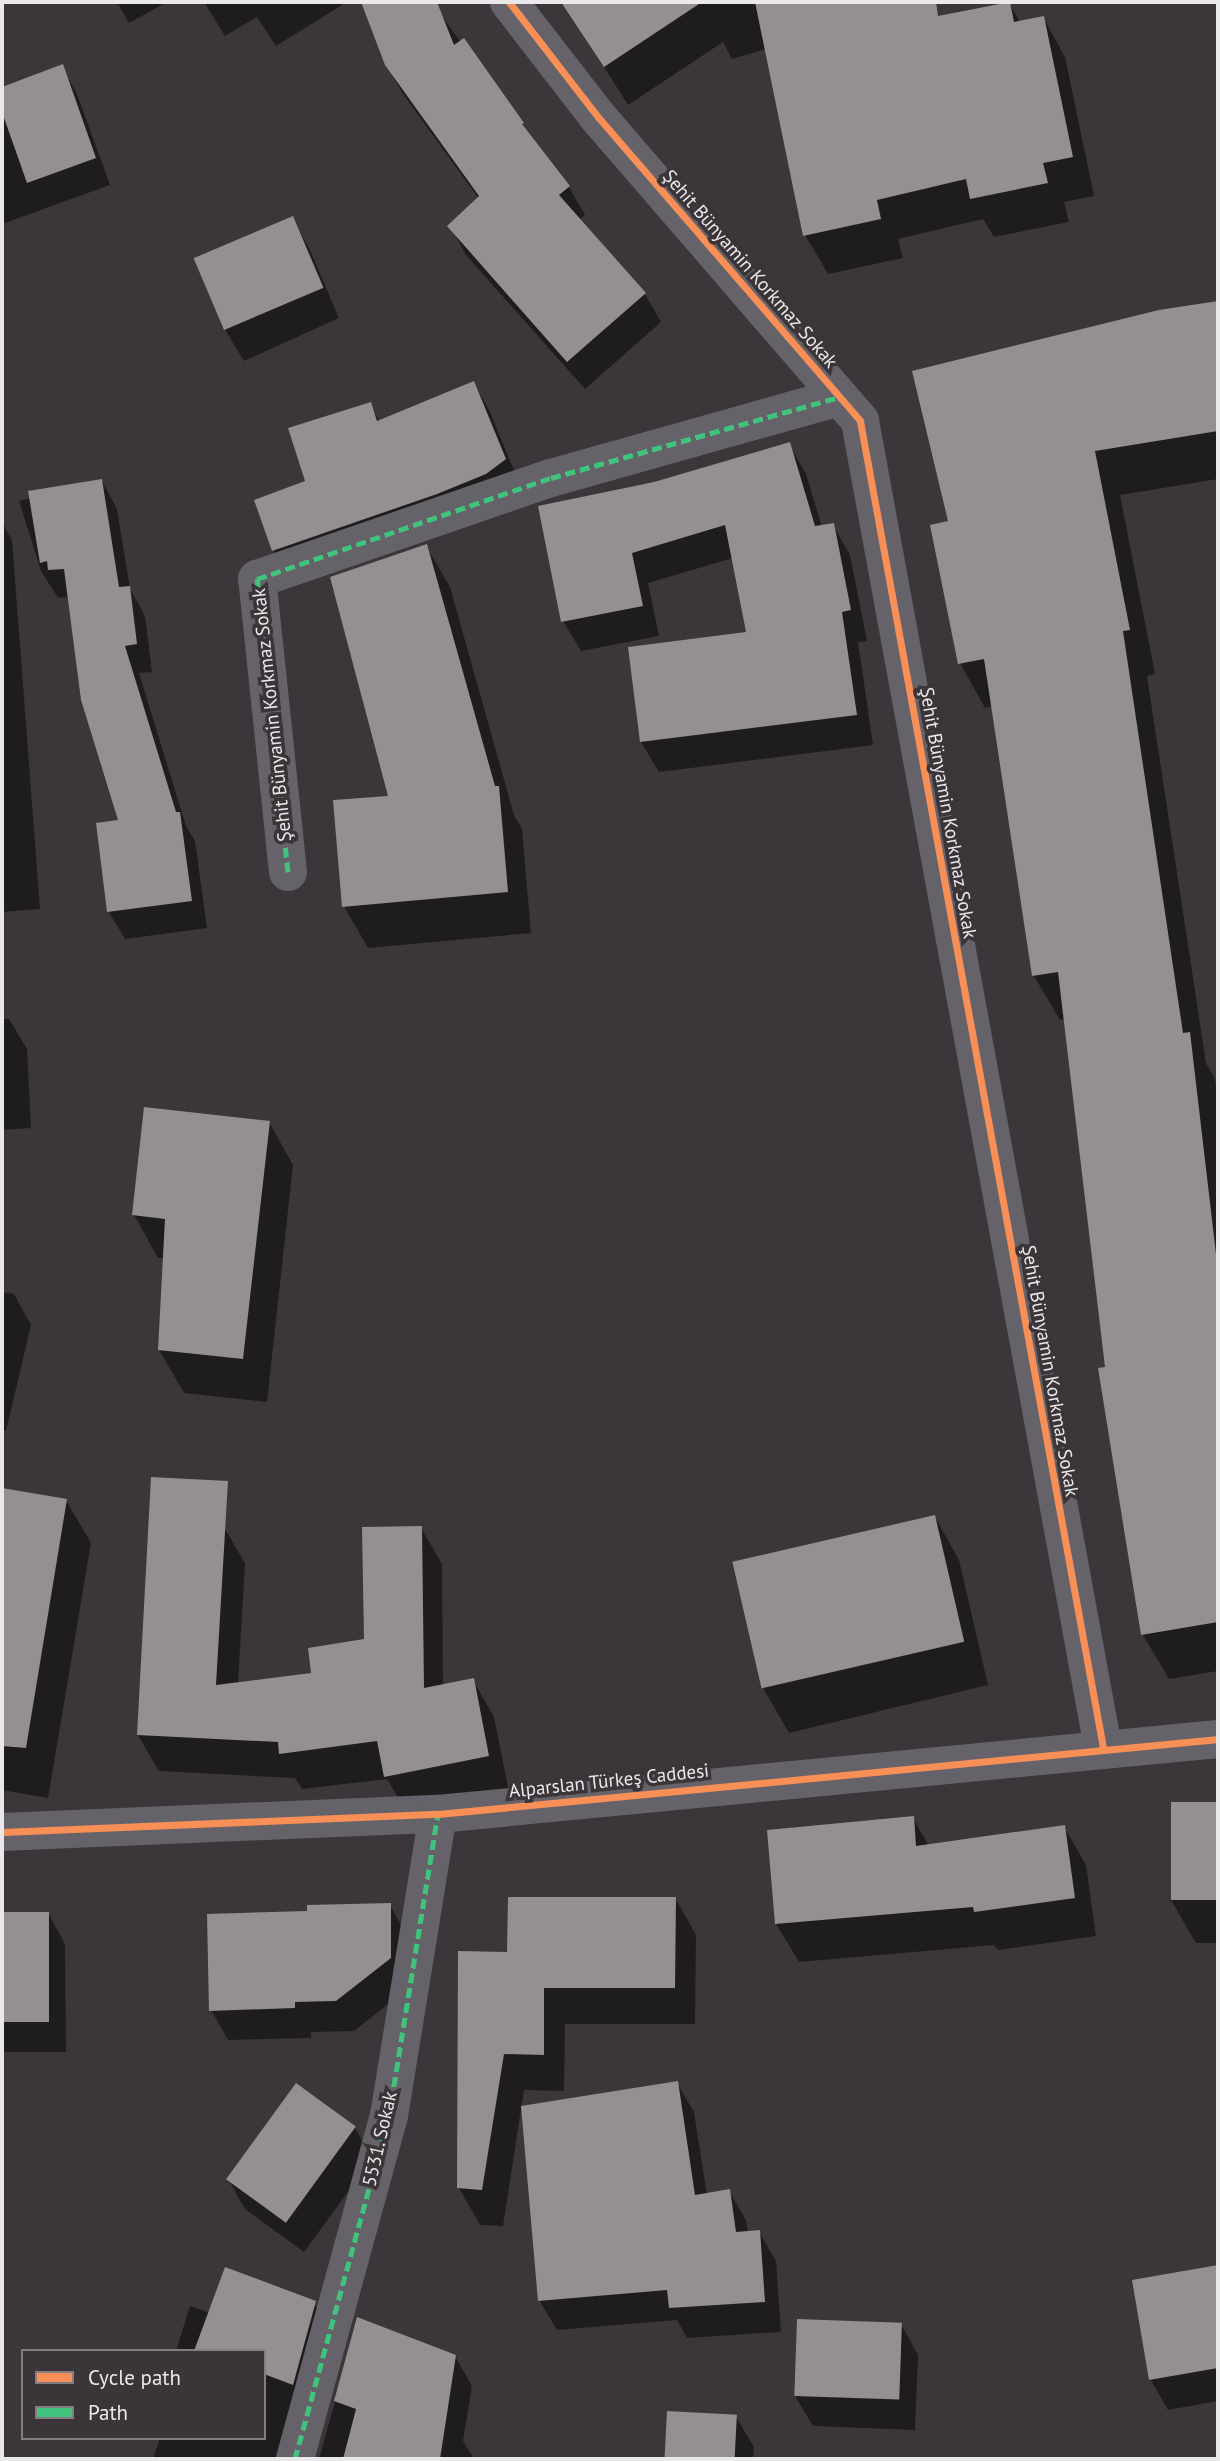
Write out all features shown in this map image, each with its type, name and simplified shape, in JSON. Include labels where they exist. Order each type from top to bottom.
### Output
[{"type":"street","name":"Şehit Bünyamin Korkmaz Sokak","points":[[509,2],[598,117],[860,421],[1102,1748]]},
{"type":"street","name":"Şehit Bünyamin Korkmaz Sokak","points":[[288,872],[257,579],[551,478],[839,397]]},
{"type":"street","name":"Alparslan Türkeş Caddesi","points":[[2,1832],[438,1814],[1102,1748],[1218,1739]]},
{"type":"street","name":"5531. Sokak","points":[[295,2459],[389,2116],[438,1814]]},
{"type":"building","points":[[361,2],[437,2],[454,45],[464,38],[524,123],[522,124],[570,186],[559,195],[646,293],[567,362],[447,226],[479,196],[385,65]]},
{"type":"building","points":[[561,2],[702,2],[604,67]]},
{"type":"building","points":[[755,2],[936,2],[938,16],[1010,2],[1014,22],[1044,16],[1073,157],[1043,163],[1048,183],[970,199],[966,179],[877,200],[881,219],[803,236]]},
{"type":"building","points":[[63,64],[96,158],[27,183],[2,112],[2,87]]},
{"type":"building","points":[[293,216],[323,288],[224,330],[194,258]]},
{"type":"building","points":[[1218,301],[1218,431],[1095,451],[1130,630],[1123,631],[1183,1033],[1190,1032],[1218,1271],[1218,1622],[1141,1635],[1098,1368],[1105,1367],[1058,972],[1032,976],[984,659],[958,664],[930,525],[948,521],[912,371],[1159,310]]},
{"type":"building","points":[[474,381],[506,459],[486,474],[437,494],[272,551],[254,500],[305,481],[288,428],[371,402],[377,421]]},
{"type":"building","points":[[790,442],[815,526],[834,523],[851,610],[842,612],[857,715],[640,742],[628,647],[746,632],[725,525],[632,553],[643,606],[561,622],[538,506],[654,482]]},
{"type":"building","points":[[102,479],[119,587],[130,586],[137,644],[125,646],[176,812],[180,812],[192,901],[107,912],[96,823],[118,820],[81,700],[64,569],[48,570],[47,561],[40,563],[28,491]]},
{"type":"building","points":[[427,544],[495,786],[499,786],[508,892],[342,907],[333,800],[388,796],[330,577]]},
{"type":"building","points":[[144,1107],[270,1121],[243,1359],[158,1350],[165,1219],[132,1215]]},
{"type":"building","points":[[151,1477],[228,1481],[216,1685],[311,1673],[308,1648],[364,1639],[362,1527],[422,1526],[424,1688],[474,1678],[489,1756],[384,1777],[377,1741],[279,1754],[278,1742],[137,1735]]},
{"type":"building","points":[[2,1488],[67,1499],[26,1748],[2,1746]]},
{"type":"building","points":[[935,1515],[964,1642],[762,1688],[732,1562]]},
{"type":"building","points":[[1171,1802],[1218,1802],[1218,1900],[1171,1900]]},
{"type":"building","points":[[914,1816],[916,1846],[1065,1825],[1075,1898],[974,1912],[973,1907],[775,1924],[767,1830]]},
{"type":"building","points":[[508,1897],[676,1897],[675,1988],[544,1988],[544,2055],[504,2054],[482,2190],[457,2188],[458,1951],[507,1952]]},
{"type":"building","points":[[391,1903],[391,1958],[336,2001],[295,2002],[295,2008],[209,2011],[207,1914],[307,1911],[307,1905]]},
{"type":"building","points":[[2,1912],[49,1912],[49,2022],[2,2022]]},
{"type":"building","points":[[678,2081],[695,2195],[730,2189],[736,2232],[760,2230],[765,2302],[669,2308],[667,2290],[538,2301],[521,2106]]},
{"type":"building","points":[[296,2083],[356,2126],[286,2223],[226,2179]]},
{"type":"building","points":[[1218,2265],[1218,2368],[1149,2380],[1132,2280]]},
{"type":"building","points":[[225,2267],[316,2301],[293,2385],[266,2375],[266,2349],[195,2349]]},
{"type":"building","points":[[357,2317],[456,2355],[440,2459],[343,2459],[356,2409],[334,2401]]},
{"type":"building","points":[[797,2319],[902,2323],[899,2400],[794,2396]]},
{"type":"building","points":[[667,2411],[737,2415],[735,2459],[664,2459]]},
{"type":"marked path","points":[[288,872],[257,579],[551,478],[839,397]]},
{"type":"marked path","points":[[295,2459],[389,2116],[438,1814]]},
{"type":"cycle path","points":[[509,2],[598,117],[860,421],[1103,1748]]},
{"type":"cycle path","points":[[2,1832],[438,1814],[1218,1739]]}]
